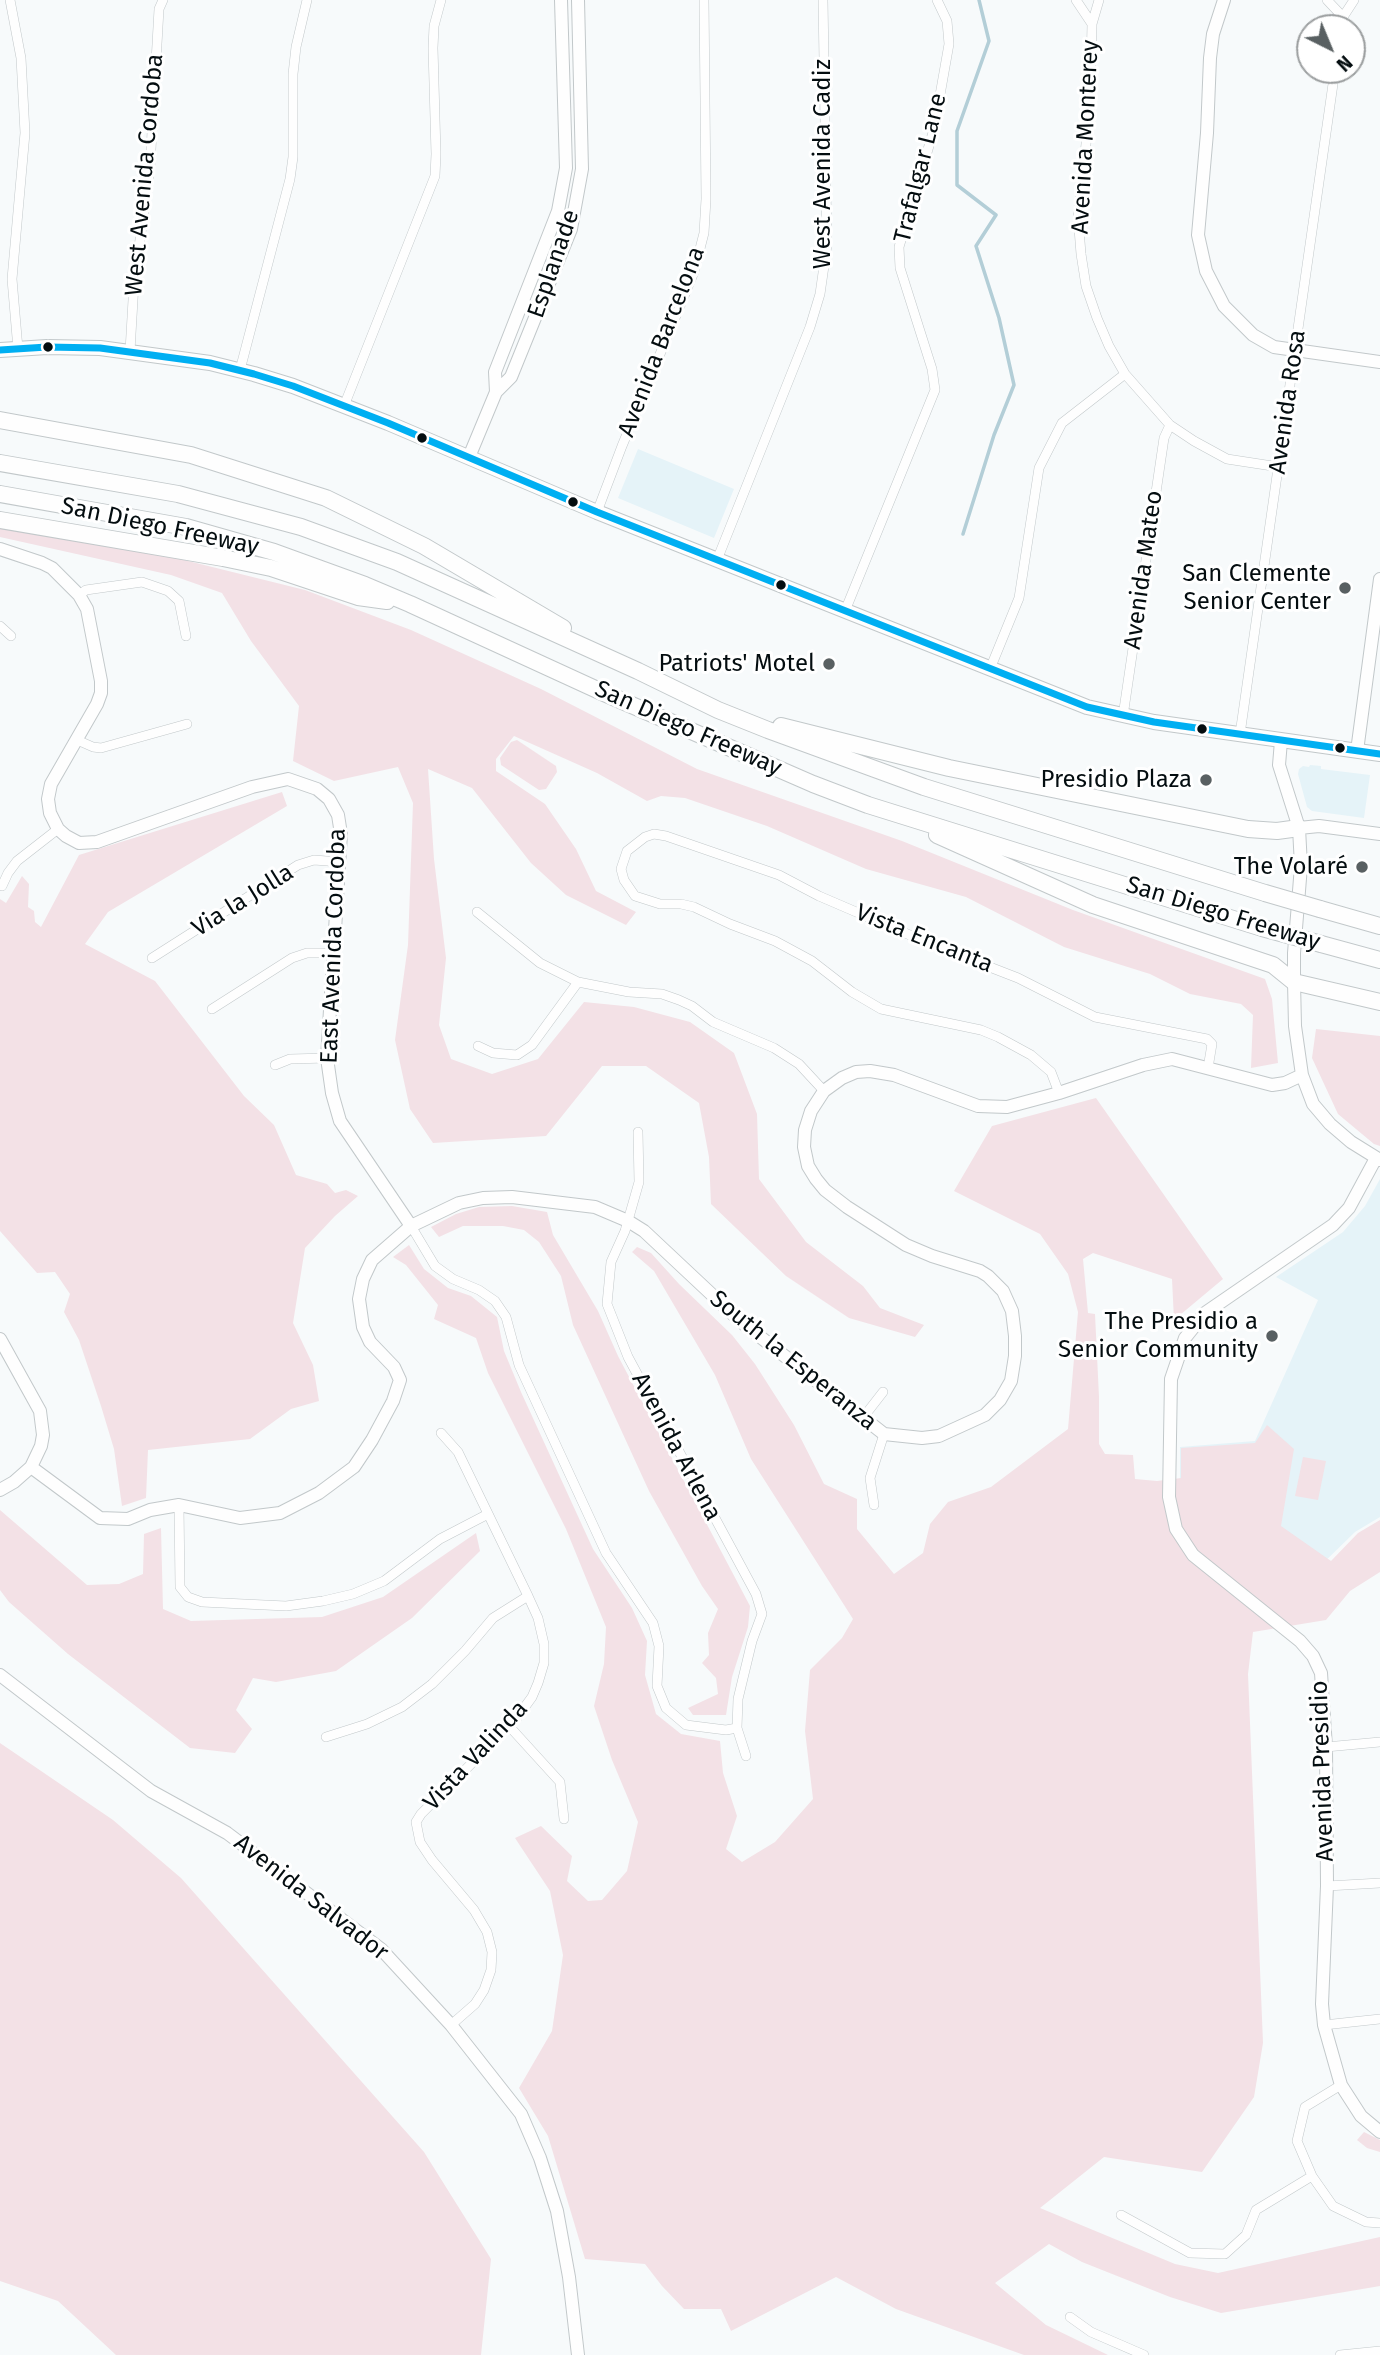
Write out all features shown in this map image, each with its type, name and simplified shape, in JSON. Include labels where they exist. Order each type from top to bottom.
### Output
[{"type":"highway","points":[[0,420],[191,455],[326,498],[424,546],[638,671]]},
{"type":"highway","name":"San Diego Freeway","points":[[0,463],[178,494],[301,527],[397,562],[718,710],[848,761],[1265,893],[1380,926]]},
{"type":"highway","name":"San Diego Freeway","points":[[0,494],[186,527],[274,552],[410,604],[604,693],[813,784],[868,804],[1262,928],[1380,960]]},
{"type":"highway","points":[[0,520],[234,560],[358,597],[410,604]]},
{"type":"highway","points":[[718,710],[949,768],[1235,827],[1277,831],[1299,828]]},
{"type":"highway","points":[[868,804],[1093,905],[1273,965],[1294,982],[1380,1002]]},
{"type":"main road","points":[[0,351],[87,348],[130,351],[240,370],[293,386],[344,406],[597,512],[1087,707],[1123,716],[1380,754]]},
{"type":"street","points":[[10,0],[21,58],[25,133],[12,279],[18,349]]},
{"type":"street","name":"West Avenida Cordoba","points":[[130,351],[134,283],[150,167],[159,9],[163,0]]},
{"type":"street","points":[[240,370],[290,178],[293,157],[293,74],[307,0]]},
{"type":"street","points":[[344,406],[435,176],[433,48],[434,26],[441,0]]},
{"type":"street","name":"Esplanade","points":[[496,392],[495,372],[558,211],[566,168],[561,0]]},
{"type":"street","name":"Esplanade","points":[[469,457],[496,392],[511,377],[571,229],[582,169],[578,0]]},
{"type":"street","name":"Avenida Barcelona","points":[[597,512],[694,272],[704,233],[704,0]]},
{"type":"street","name":"West Avenida Cadiz","points":[[717,560],[810,327],[820,294],[827,246],[823,0]]},
{"type":"street","name":"Trafalgar Lane","points":[[845,611],[935,390],[932,369],[900,268],[899,247],[934,129],[949,44],[947,21],[937,0]]},
{"type":"street","points":[[1076,0],[1092,24]]},
{"type":"street","name":"Avenida Monterey","points":[[1100,0],[1092,24],[1090,108],[1078,216],[1086,286],[1097,318],[1125,374],[1170,425],[1227,459],[1279,467]]},
{"type":"street","points":[[1224,0],[1213,34],[1210,58],[1208,133],[1198,234],[1206,271],[1224,306],[1253,335],[1274,347],[1380,362]]},
{"type":"street","points":[[1327,0],[1339,14]]},
{"type":"street","name":"Avenida Rosa","points":[[1240,734],[1333,84]]},
{"type":"street","points":[[566,168],[582,169]]},
{"type":"street","points":[[990,669],[1019,598],[1039,468],[1062,424],[1125,374]]},
{"type":"street","name":"Avenida Mateo","points":[[1123,716],[1164,438],[1170,425]]},
{"type":"street","points":[[0,549],[52,568],[79,595],[87,609],[101,681],[97,704],[51,785],[48,799],[50,813],[58,829],[17,861],[2,886]]},
{"type":"street","points":[[1357,751],[1380,579]]},
{"type":"street","points":[[79,595],[86,590],[142,582],[168,591],[180,601],[186,636]]},
{"type":"street","points":[[0,626],[10,636]]},
{"type":"street","points":[[77,740],[101,748],[187,724]]},
{"type":"street","name":"Avenida Presidio","points":[[1281,741],[1279,765],[1299,828],[1301,866],[1294,982],[1295,1026],[1303,1075],[1313,1104],[1330,1124],[1378,1159],[1349,1208],[1333,1225],[1205,1313],[1185,1338],[1171,1379],[1169,1497],[1176,1529],[1193,1555],[1300,1641],[1313,1656],[1321,1673],[1326,1746],[1327,1886],[1322,2004],[1324,2025],[1341,2085],[1361,2116],[1380,2132]]},
{"type":"street","name":"East Avenida Cordoba","points":[[58,829],[79,843],[97,842],[252,787],[288,779],[317,789],[329,799],[338,815],[341,834],[327,1058],[331,1093],[340,1121],[435,1266],[453,1279],[479,1290],[495,1301],[506,1317],[519,1365],[606,1553],[653,1623],[659,1646],[657,1686],[666,1708],[686,1725],[726,1730],[737,1728]]},
{"type":"street","points":[[1299,828],[1319,826],[1380,834]]},
{"type":"street","name":"Vista Encanta","points":[[1059,1093],[1051,1072],[1031,1055],[998,1037],[881,1009],[852,992],[812,961],[775,941],[694,907],[660,904],[635,896],[624,880],[621,869],[627,851],[645,837],[654,834],[779,875],[819,896],[1018,978],[1095,1017],[1207,1039],[1212,1044],[1208,1068]]},
{"type":"street","name":"Via la Jolla","points":[[152,958],[298,865],[314,860],[340,862]]},
{"type":"street","points":[[477,912],[540,963],[578,982],[629,992],[662,994],[679,1000],[713,1022],[774,1048],[799,1064],[824,1091],[842,1078],[856,1072],[870,1071],[894,1075],[978,1106],[1007,1107],[1172,1059],[1272,1085],[1303,1075]]},
{"type":"street","points":[[212,1009],[292,958],[307,953],[324,953],[335,957]]},
{"type":"street","points":[[478,1046],[493,1053],[517,1055],[532,1045],[578,982]]},
{"type":"street","points":[[275,1065],[290,1059],[327,1058]]},
{"type":"street","name":"South la Esperanza","points":[[179,1505],[240,1518],[280,1513],[319,1493],[354,1466],[393,1401],[400,1380],[394,1367],[381,1356],[363,1327],[359,1299],[363,1279],[372,1260],[411,1226],[458,1203],[482,1198],[512,1197],[595,1207],[628,1221],[643,1231],[740,1321],[884,1434],[922,1438],[939,1436],[985,1415],[1000,1400],[1011,1381],[1015,1336],[1012,1311],[1003,1291],[981,1271],[906,1245],[825,1190],[808,1166],[805,1130],[811,1111],[824,1091]]},
{"type":"street","name":"Avenida Arlena","points":[[638,1132],[639,1182],[628,1221],[611,1262],[607,1304],[628,1357],[756,1594],[762,1614],[738,1699],[737,1728],[746,1756]]},
{"type":"street","points":[[0,1339],[34,1398],[42,1421],[41,1446],[31,1466],[15,1482],[0,1490]]},
{"type":"street","points":[[862,1419],[883,1392]]},
{"type":"street","name":"Vista Valinda","points":[[441,1433],[458,1452],[538,1618],[544,1644],[544,1663],[532,1697],[509,1726],[416,1822],[420,1842],[474,1910],[487,1932],[492,1952],[491,1970],[484,1990],[475,2004],[451,2025]]},
{"type":"street","points":[[873,1505],[870,1478],[884,1434]]},
{"type":"street","points":[[31,1466],[100,1518],[128,1519],[150,1510],[179,1505],[180,1587],[188,1597],[202,1602],[286,1606],[353,1594],[384,1581],[440,1539],[488,1514]]},
{"type":"street","points":[[326,1737],[367,1724],[402,1707],[432,1684],[493,1618],[528,1596]]},
{"type":"street","name":"Avenida Salvador","points":[[0,1675],[151,1791],[227,1833],[381,1949],[451,2025],[521,2114],[540,2158],[557,2211],[569,2277],[578,2355]]},
{"type":"street","points":[[509,1726],[560,1782],[564,1819]]},
{"type":"street","points":[[1326,1746],[1380,1742]]},
{"type":"street","points":[[1327,1886],[1380,1883]]},
{"type":"street","points":[[1324,2025],[1380,2019]]},
{"type":"street","points":[[1341,2085],[1305,2107],[1297,2141],[1312,2176],[1333,2206],[1366,2222],[1380,2223]]},
{"type":"street","points":[[1121,2215],[1190,2252],[1225,2254],[1246,2235],[1256,2210],[1312,2176]]},
{"type":"street","points":[[1070,2317],[1091,2332],[1144,2355]]},
{"type":"street","points":[[1339,2355],[1380,2351]]},
{"type":"shaded area","points":[[638,449],[734,489],[714,538],[618,498]]},
{"type":"shaded area","points":[[0,526],[180,559],[305,590],[411,630],[541,689],[697,769],[902,841],[1073,910],[1265,979],[1272,999],[1278,1063],[1251,1068],[1253,1015],[1241,1004],[1190,994],[1150,974],[1064,947],[966,897],[866,869],[767,826],[685,798],[661,796],[647,801],[597,773],[514,736],[496,759],[496,771],[545,804],[576,849],[596,891],[636,912],[626,925],[566,895],[531,863],[472,788],[428,769],[434,859],[446,958],[439,1025],[451,1059],[492,1074],[538,1059],[584,1002],[634,1007],[690,1022],[734,1053],[757,1114],[759,1179],[806,1242],[863,1286],[880,1308],[924,1325],[915,1337],[849,1318],[786,1276],[711,1204],[709,1157],[699,1103],[646,1066],[602,1066],[546,1136],[433,1143],[410,1109],[395,1040],[408,945],[413,803],[398,767],[334,781],[293,761],[299,706],[251,641],[222,593],[171,575],[0,537]]},
{"type":"shaded area","points":[[517,740],[556,766],[557,772],[546,789],[539,790],[501,765],[500,758],[511,742]]},
{"type":"shaded area","points":[[1303,766],[1321,766],[1321,769],[1370,775],[1364,818],[1312,811],[1307,807],[1298,774]]},
{"type":"shaded area","points":[[282,792],[287,806],[108,912],[85,944],[155,981],[244,1096],[274,1125],[296,1175],[327,1184],[335,1193],[346,1190],[358,1196],[305,1248],[293,1323],[313,1365],[319,1401],[291,1409],[250,1439],[148,1450],[146,1498],[122,1506],[114,1449],[79,1340],[64,1312],[70,1294],[55,1272],[37,1273],[0,1231],[0,899],[6,903],[22,876],[29,884],[28,907],[34,911],[35,922],[41,927],[79,855]]},
{"type":"shaded area","points":[[1316,1029],[1380,1036],[1380,1146],[1338,1114],[1312,1058]]},
{"type":"shaded area","points":[[1096,1098],[1223,1279],[1174,1320],[1172,1279],[1093,1253],[1083,1259],[1088,1313],[1095,1314],[1099,1444],[1105,1454],[1133,1455],[1135,1479],[1157,1481],[1181,1478],[1181,1448],[1255,1443],[1267,1425],[1294,1449],[1281,1526],[1331,1561],[1358,1533],[1380,1520],[1380,1572],[1350,1591],[1326,1620],[1253,1632],[1248,1674],[1263,2043],[1254,2097],[1202,2172],[1104,2157],[1040,2208],[1175,2264],[1218,2273],[1380,2237],[1380,2286],[1221,2313],[1170,2297],[1082,2262],[1049,2244],[995,2283],[1046,2325],[1108,2355],[1024,2355],[896,2309],[836,2277],[731,2331],[721,2309],[684,2309],[645,2264],[585,2259],[548,2136],[519,2088],[552,2031],[563,1955],[550,1891],[515,1838],[541,1826],[572,1856],[567,1881],[588,1901],[602,1900],[627,1871],[638,1822],[612,1760],[594,1706],[604,1664],[606,1627],[566,1529],[488,1373],[476,1338],[434,1319],[438,1305],[406,1265],[393,1257],[409,1245],[424,1269],[448,1288],[471,1296],[497,1317],[504,1351],[593,1549],[632,1608],[647,1641],[645,1675],[656,1714],[681,1734],[720,1741],[723,1773],[737,1816],[726,1849],[742,1862],[775,1842],[813,1799],[805,1731],[810,1670],[842,1638],[853,1619],[751,1459],[715,1375],[654,1271],[632,1252],[637,1247],[651,1253],[732,1335],[755,1364],[794,1425],[824,1484],[857,1499],[857,1529],[894,1574],[923,1553],[930,1524],[948,1502],[991,1487],[1068,1429],[1078,1312],[1068,1274],[1040,1234],[954,1191],[992,1126]]},
{"type":"shaded area","points":[[1380,1179],[1380,1517],[1355,1532],[1311,1575],[1180,1509],[1180,1447],[1255,1441],[1318,1300],[1276,1277],[1343,1232],[1365,1206]]},
{"type":"shaded area","points":[[512,1206],[547,1212],[553,1235],[598,1311],[618,1356],[750,1606],[748,1627],[732,1677],[726,1715],[693,1715],[688,1708],[718,1694],[716,1678],[702,1663],[709,1655],[708,1633],[718,1609],[702,1586],[649,1491],[573,1325],[561,1276],[539,1242],[524,1230],[503,1226],[463,1226],[439,1237],[431,1227],[456,1214],[479,1207]]},
{"type":"shaded area","points":[[1303,1457],[1326,1461],[1318,1500],[1295,1496]]},
{"type":"shaded area","points":[[0,1510],[87,1585],[119,1584],[143,1574],[144,1534],[161,1528],[163,1609],[191,1621],[322,1617],[383,1597],[476,1533],[480,1551],[412,1618],[336,1671],[276,1682],[253,1678],[236,1710],[252,1729],[235,1753],[190,1748],[68,1654],[9,1602],[0,1590]]},
{"type":"shaded area","points":[[0,1743],[113,1820],[181,1878],[424,2152],[491,2259],[481,2355],[116,2355],[58,2301],[0,2281]]},
{"type":"shaded area","points":[[1364,2132],[1380,2140],[1380,2152],[1367,2148],[1357,2140]]},
{"type":"waterway","points":[[963,534],[994,435],[1014,385],[999,318],[976,246],[996,215],[957,185],[957,131],[989,41],[979,0]]},
{"type":"transit line","points":[[0,350],[100,348],[210,363],[254,374],[293,386],[388,423],[597,512],[1087,707],[1154,722],[1380,754]]},
{"type":"place","name":"San Clemente Senior Center","points":[[1345,588]]},
{"type":"place","name":"Patriots' Motel","points":[[829,664]]},
{"type":"place","name":"Presidio Plaza","points":[[1206,780]]},
{"type":"place","name":"The Volaré","points":[[1362,867]]},
{"type":"place","name":"The Presidio a Senior Community","points":[[1272,1336]]}]
